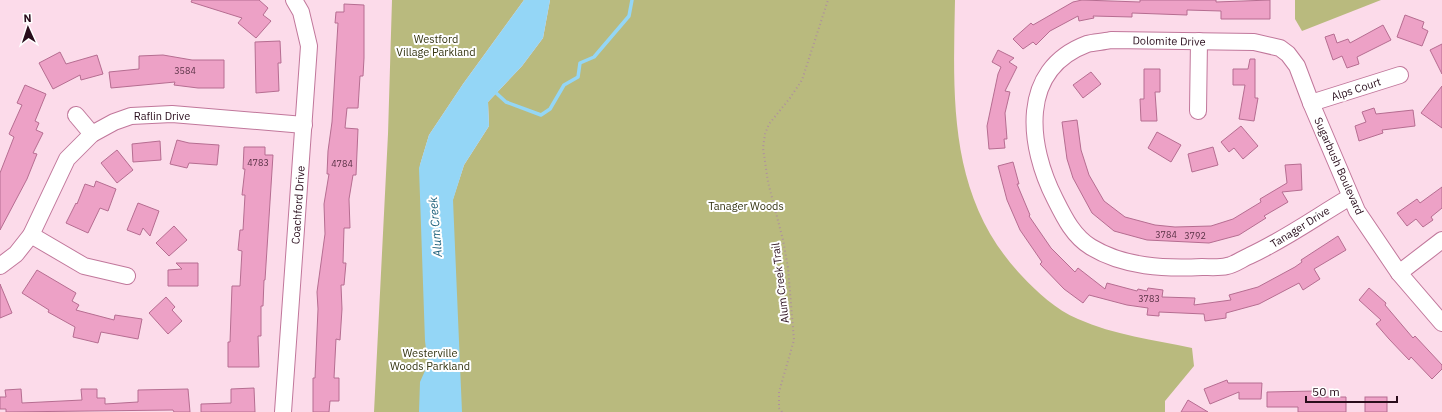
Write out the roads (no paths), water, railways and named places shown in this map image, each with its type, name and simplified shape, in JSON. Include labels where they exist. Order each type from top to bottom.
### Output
[{"type":"street","name":"Coachford Drive","points":[[283,412],[310,46],[302,12],[294,0]]},
{"type":"street","name":"Dolomite Drive","points":[[1039,92],[1043,80],[1058,61],[1088,44],[1110,40],[1254,42],[1280,48],[1297,66],[1303,80]]},
{"type":"street","points":[[1198,111],[1199,41]]},
{"type":"street","name":"Alps Court","points":[[1311,103],[1400,75]]},
{"type":"street","name":"Sugarbush Boulevard","points":[[1303,80],[1311,103],[1357,210],[1399,273],[1442,323]]},
{"type":"street","name":"Tanager Drive","points":[[1039,92],[1033,116],[1036,139],[1046,180],[1068,224],[1090,246],[1119,260],[1172,269],[1227,266],[1277,243],[1350,196]]},
{"type":"street","name":"Raflin Drive","points":[[0,266],[16,254],[31,235],[67,159],[92,134],[114,122],[131,116],[172,114],[304,125]]},
{"type":"street","points":[[76,115],[92,134]]},
{"type":"street","points":[[31,235],[84,266],[127,276]]},
{"type":"street","points":[[1399,273],[1442,240]]},
{"type":"water","name":"Alum Creek","points":[[524,0],[550,0],[543,38],[522,66],[488,102],[489,126],[464,165],[453,200],[462,412],[419,412],[420,382],[428,364],[425,341],[419,168],[429,135],[463,84]]},
{"type":"waterway","points":[[494,91],[506,102],[541,115],[550,109],[564,85],[578,77],[580,63],[594,57],[629,16],[632,0]]},
{"type":"park label","name":"Westford Village Parkland","points":[[436,45]]},
{"type":"park label","name":"Tanager Woods","points":[[746,206]]},
{"type":"park label","name":"Westerville Woods Parkland","points":[[430,359]]}]
